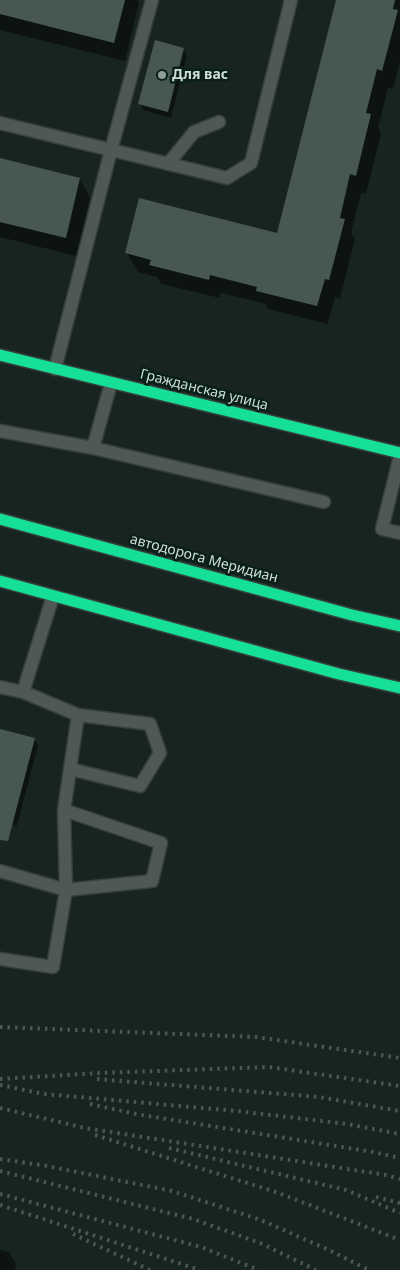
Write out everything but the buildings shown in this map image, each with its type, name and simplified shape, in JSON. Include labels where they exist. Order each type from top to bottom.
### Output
[{"type":"main road","name":"Гражданская улица","points":[[0,355],[400,455]]},
{"type":"main road","name":"автодорога Меридиан","points":[[0,519],[352,615],[400,626]]},
{"type":"main road","points":[[0,582],[339,674],[400,688]]},
{"type":"lane","points":[[55,369],[111,150],[152,0]]},
{"type":"lane","points":[[0,123],[227,178],[251,163],[290,0]]},
{"type":"lane","points":[[168,164],[194,132],[219,122]]},
{"type":"lane","points":[[93,448],[111,383]]},
{"type":"lane","points":[[0,431],[93,448],[324,502]]},
{"type":"lane","points":[[400,455],[382,529],[400,533]]},
{"type":"lane","points":[[23,692],[52,596]]},
{"type":"lane","points":[[0,687],[23,692],[78,715],[150,724],[160,753],[140,786],[70,769]]},
{"type":"lane","points":[[0,959],[53,967],[66,890],[64,810],[78,715]]},
{"type":"lane","points":[[0,871],[66,890],[152,881],[161,843],[64,810]]},
{"type":"railway","points":[[0,1027],[256,1037],[400,1058]]},
{"type":"railway","points":[[0,1079],[100,1073],[269,1067],[400,1086]]},
{"type":"railway","points":[[97,1079],[319,1097],[400,1111]]},
{"type":"railway","points":[[0,1085],[44,1094],[237,1111],[347,1124],[400,1134]]},
{"type":"railway","points":[[90,1104],[136,1114],[400,1158]]},
{"type":"railway","points":[[0,1108],[85,1128],[386,1175],[400,1179]]},
{"type":"railway","points":[[95,1135],[276,1192],[400,1240]]},
{"type":"railway","points":[[169,1148],[346,1190],[400,1213]]},
{"type":"railway","points":[[0,1159],[47,1166],[172,1191],[261,1220],[369,1270]]},
{"type":"railway","points":[[0,1171],[193,1219],[260,1243],[316,1270]]},
{"type":"railway","points":[[0,1194],[201,1247],[259,1270]]},
{"type":"railway","points":[[376,1197],[400,1203]]},
{"type":"railway","points":[[0,1205],[200,1270]]},
{"type":"railway","points":[[73,1234],[150,1270]]},
{"type":"traffic: fast","points":[[0,355],[400,453]]},
{"type":"traffic: fast","points":[[0,519],[352,615],[400,626]]},
{"type":"traffic: fast","points":[[0,581],[339,674],[400,688]]},
{"type":"place","name":"Для вас","points":[[162,75]]}]
